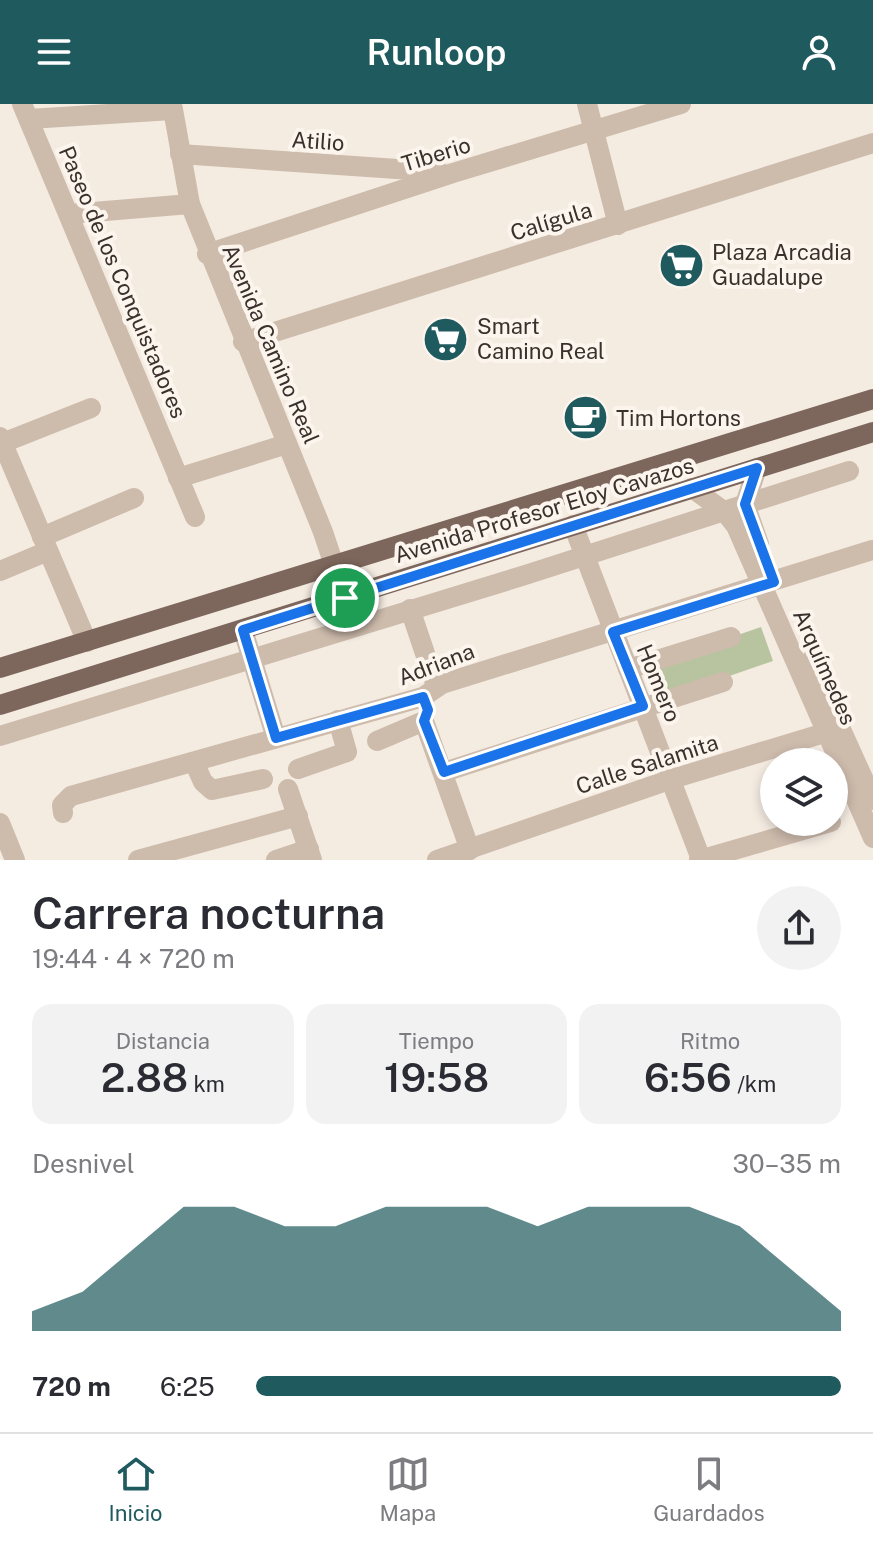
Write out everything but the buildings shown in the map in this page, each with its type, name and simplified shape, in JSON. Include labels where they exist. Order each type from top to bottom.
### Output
[{"type":"main road","name":"Avenida Profesor Eloy Cavazos","points":[[0,668],[873,399]]},
{"type":"main road","name":"Avenida Profesor Eloy Cavazos","points":[[0,705],[873,432]]},
{"type":"street","points":[[587,104],[618,225]]},
{"type":"street","name":"Tiberio","points":[[207,254],[453,173],[681,104]]},
{"type":"street","points":[[26,111],[172,107]]},
{"type":"street","name":"Avenida Camino Real","points":[[172,107],[190,204],[207,254],[287,444],[345,598]]},
{"type":"street","name":"Paseo de los Conquistadores","points":[[26,111],[195,517]]},
{"type":"street","name":"Calígula","points":[[243,342],[873,143]]},
{"type":"street","name":"Atilio","points":[[180,154],[453,173]]},
{"type":"street","points":[[69,214],[190,204]]},
{"type":"street","points":[[87,642],[1,441],[91,408]]},
{"type":"street","points":[[178,478],[287,444]]},
{"type":"street","points":[[745,504],[757,468]]},
{"type":"street","points":[[0,736],[849,471]]},
{"type":"street","name":"Arquímedes","points":[[692,488],[725,512],[769,584],[869,808],[873,838]]},
{"type":"street","points":[[0,571],[134,498]]},
{"type":"street","name":"Arquímedes","points":[[745,504],[769,584]]},
{"type":"street","name":"Homero","points":[[573,525],[672,779],[700,860]]},
{"type":"street","name":"Adriana","points":[[63,813],[62,805],[71,796],[195,764],[872,550]]},
{"type":"street","points":[[410,609],[429,692],[424,721],[470,850]]},
{"type":"street","points":[[243,630],[276,738]]},
{"type":"street","points":[[628,669],[731,637]]},
{"type":"street","points":[[444,772],[723,682]]},
{"type":"street","points":[[298,769],[347,752],[338,720]]},
{"type":"street","points":[[377,741],[424,721]]},
{"type":"street","name":"Calle Salamita","points":[[437,860],[672,779],[834,730]]},
{"type":"street","points":[[195,764],[203,782],[212,790],[263,779]]},
{"type":"street","points":[[276,860],[311,855],[288,789]]},
{"type":"street","points":[[848,816],[869,808]]},
{"type":"street","points":[[138,860],[298,816]]},
{"type":"street","points":[[0,823],[15,860]]},
{"type":"street","points":[[700,860],[784,836]]},
{"type":"green space","points":[[761,627],[773,661],[663,699],[651,665]]},
{"type":"place","name":"Plaza Arcadia Guadalupe","points":[[681,265]]},
{"type":"place","name":"Smart Camino Real","points":[[446,339]]},
{"type":"place","name":"Tim Hortons","points":[[585,418]]},
{"type":"route","points":[[757,468],[748,487],[746,511],[774,582],[613,632],[643,706],[444,772],[424,721],[428,710],[423,697],[276,738],[243,630],[345,598],[757,468]]}]
